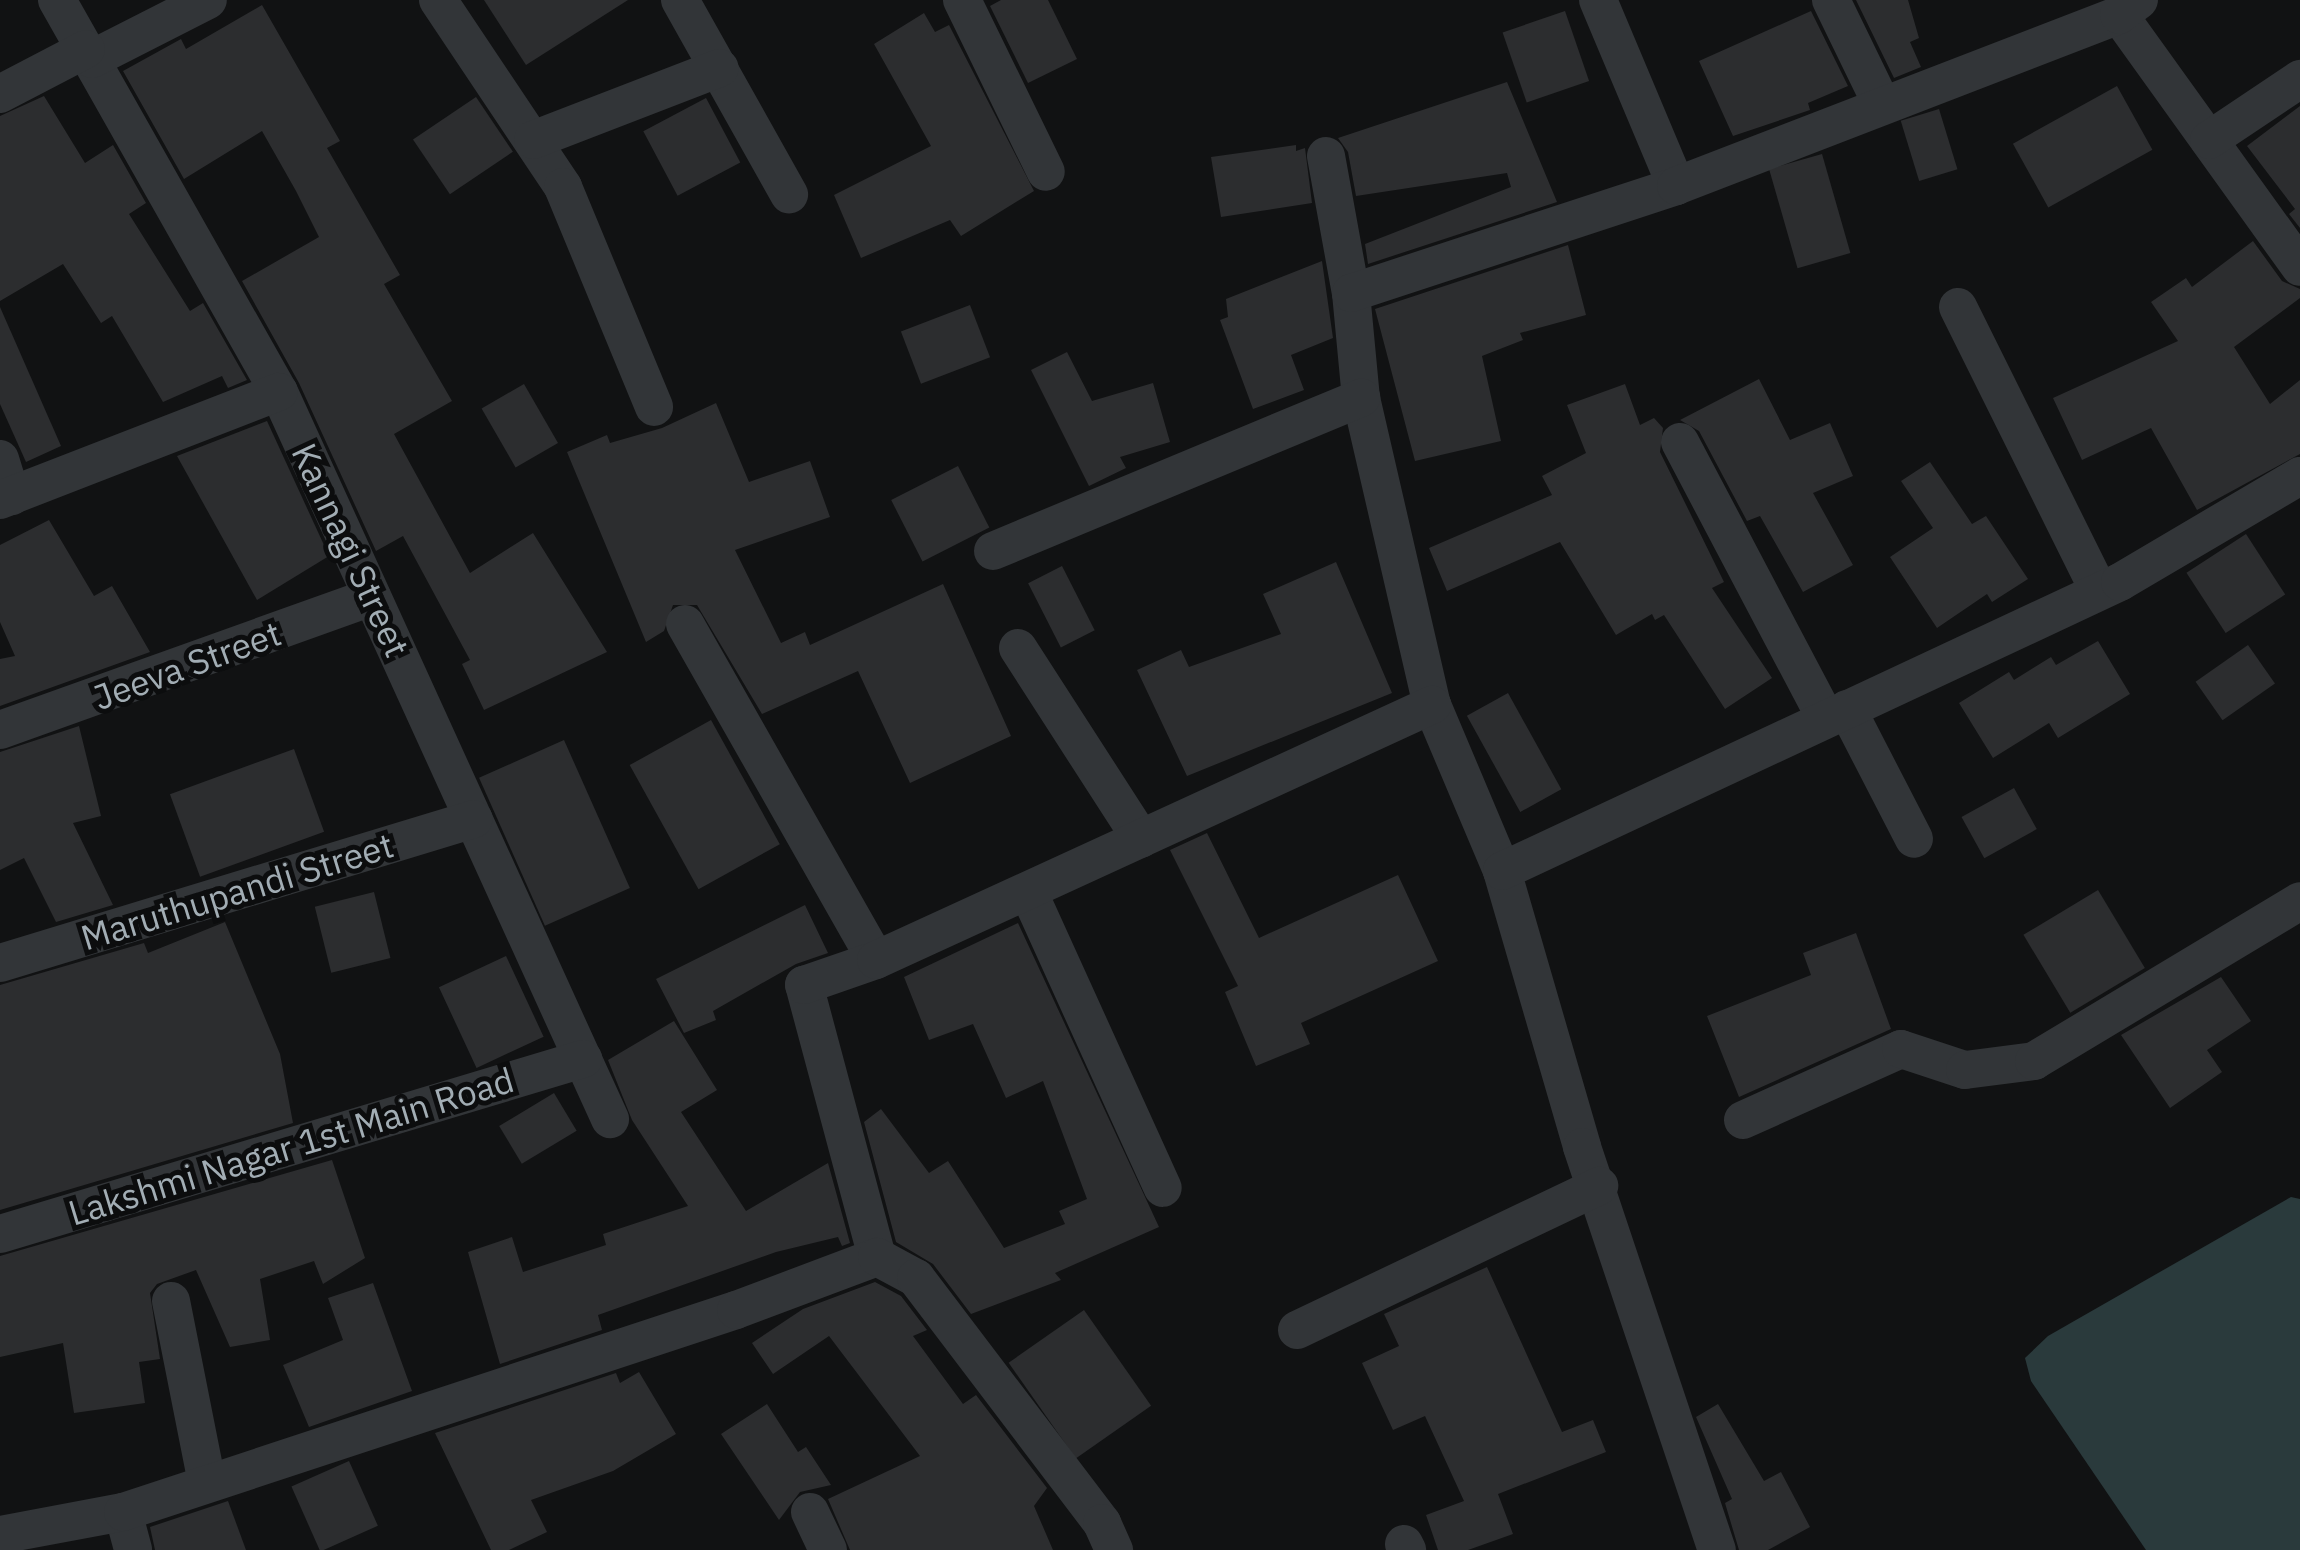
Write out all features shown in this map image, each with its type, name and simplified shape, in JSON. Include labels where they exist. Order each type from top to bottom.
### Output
[{"type":"street","name":"Kannagi Street","points":[[57,0],[279,392],[610,1118]]},
{"type":"street","points":[[0,94],[208,0]]},
{"type":"street","points":[[438,0],[563,187],[654,407]]},
{"type":"street","points":[[680,0],[790,194]]},
{"type":"street","points":[[962,0],[1046,172]]},
{"type":"street","points":[[1598,0],[1676,186]]},
{"type":"street","points":[[1831,0],[1881,103]]},
{"type":"street","points":[[1351,293],[1676,186],[2129,8],[2208,140],[2300,267]]},
{"type":"street","points":[[533,140],[720,68]]},
{"type":"street","points":[[2208,140],[2300,78]]},
{"type":"street","points":[[1326,156],[1351,293],[1361,398],[1432,706],[1502,871],[1582,1147],[1599,1186],[1717,1550]]},
{"type":"street","points":[[1958,307],[2099,591]]},
{"type":"street","points":[[0,459],[5,498],[279,392]]},
{"type":"street","points":[[993,551],[1361,398]]},
{"type":"street","points":[[1680,442],[1914,839]]},
{"type":"street","points":[[1502,871],[2099,591],[2300,476]]},
{"type":"street","name":"Jeeva Street","points":[[0,730],[372,597]]},
{"type":"street","points":[[685,624],[876,960]]},
{"type":"street","points":[[1018,648],[1141,839]]},
{"type":"street","points":[[1114,1550],[1102,1523],[916,1278],[877,1256],[804,985],[876,960],[1432,706]]},
{"type":"street","name":"Maruthupandi Street","points":[[0,962],[474,820]]},
{"type":"street","points":[[1028,891],[1162,1188]]},
{"type":"street","points":[[1744,1120],[1901,1049],[1965,1070],[2034,1061],[2300,902]]},
{"type":"street","name":"Lakshmi Nagar 1st Main Road","points":[[0,1234],[583,1059]]},
{"type":"street","points":[[1297,1330],[1599,1186]]},
{"type":"street","points":[[0,1535],[123,1512],[736,1310],[877,1256]]},
{"type":"street","points":[[171,1301],[207,1483]]},
{"type":"street","points":[[123,1512],[133,1550]]},
{"type":"street","points":[[810,1512],[828,1550]]},
{"type":"shaded area","points":[[2291,1197],[2300,1199],[2300,1550],[2146,1550],[2031,1381],[2025,1358],[2048,1336]]},
{"type":"building","points":[[484,0],[628,0],[526,65]]},
{"type":"building","points":[[1001,0],[1048,0],[1077,59],[1028,83],[990,6]]},
{"type":"building","points":[[1856,0],[1908,0],[1919,38],[1910,42],[1921,67],[1894,78]]},
{"type":"building","points":[[262,5],[340,141],[327,148],[400,275],[384,284],[452,401],[394,434],[470,573],[533,533],[607,652],[484,710],[462,664],[470,660],[403,536],[376,551],[299,383],[242,281],[319,237],[296,191],[262,131],[184,179],[123,71],[181,39],[186,49]]},
{"type":"building","points":[[1565,11],[1589,81],[1527,102],[1503,32]]},
{"type":"building","points":[[1811,11],[1848,86],[1808,103],[1810,110],[1733,136],[1699,61]]},
{"type":"building","points":[[924,13],[935,32],[949,25],[1034,191],[961,236],[950,220],[861,258],[834,195],[931,146],[874,44]]},
{"type":"building","points":[[1507,82],[1557,202],[1368,264],[1365,244],[1511,187],[1507,173],[1356,196],[1348,152],[1338,138]]},
{"type":"building","points":[[2117,86],[2152,150],[2048,208],[2013,144]]},
{"type":"building","points":[[44,96],[85,163],[113,145],[146,203],[129,214],[190,311],[203,303],[247,380],[228,388],[222,376],[163,402],[112,316],[101,323],[63,264],[0,301],[0,116]]},
{"type":"building","points":[[476,97],[513,152],[450,194],[413,139]]},
{"type":"building","points":[[706,98],[740,162],[678,196],[643,131]]},
{"type":"building","points":[[2300,106],[2300,228],[2289,214],[2295,209],[2247,146]]},
{"type":"building","points":[[1939,109],[1957,169],[1919,181],[1901,121]]},
{"type":"building","points":[[1296,145],[1296,151],[1305,148],[1312,203],[1221,217],[1211,157]]},
{"type":"building","points":[[1822,154],[1850,253],[1798,268],[1769,169]]},
{"type":"building","points":[[2253,241],[2282,281],[2300,289],[2300,298],[2234,347],[2270,404],[2300,380],[2300,454],[2197,510],[2151,428],[2082,460],[2053,398],[2178,341],[2151,302],[2186,278],[2192,287]]},
{"type":"building","points":[[1568,245],[1586,315],[1520,333],[1523,340],[1482,356],[1501,441],[1415,461],[1375,309]]},
{"type":"building","points":[[1322,261],[1333,338],[1291,355],[1304,390],[1253,409],[1220,320],[1228,317],[1226,299]]},
{"type":"building","points":[[970,305],[990,357],[921,384],[901,332]]},
{"type":"building","points":[[0,307],[61,446],[26,462],[0,404]]},
{"type":"building","points":[[1067,352],[1092,401],[1153,383],[1170,442],[1120,457],[1126,468],[1089,486],[1031,370]]},
{"type":"building","points":[[1759,379],[1790,440],[1830,423],[1853,476],[1813,493],[1853,565],[1803,592],[1760,516],[1747,521],[1699,431],[1680,420]]},
{"type":"building","points":[[524,384],[558,443],[516,467],[482,409]]},
{"type":"building","points":[[1625,384],[1640,425],[1654,418],[1663,428],[1660,452],[1724,582],[1712,588],[1772,678],[1725,709],[1664,615],[1655,620],[1652,614],[1616,635],[1560,542],[1447,591],[1429,548],[1552,495],[1542,476],[1586,453],[1567,405]]},
{"type":"building","points":[[716,403],[749,482],[810,461],[830,517],[735,550],[781,643],[805,632],[810,645],[943,584],[1011,736],[910,783],[858,671],[762,714],[697,605],[673,605],[664,631],[646,642],[567,452],[607,435],[610,443],[662,428]]},
{"type":"building","points":[[267,421],[329,556],[257,600],[177,456]]},
{"type":"building","points":[[1930,462],[1972,524],[1986,516],[2028,579],[1992,602],[1987,594],[1937,628],[1890,557],[1933,528],[1901,481]]},
{"type":"building","points":[[958,466],[989,527],[922,562],[891,500]]},
{"type":"building","points":[[49,520],[94,596],[112,586],[150,652],[0,706],[0,659],[15,656],[0,622],[0,545]]},
{"type":"building","points":[[2246,534],[2285,594],[2226,633],[2186,573]]},
{"type":"building","points":[[1336,562],[1392,693],[1187,776],[1137,670],[1181,650],[1189,667],[1281,634],[1263,594]]},
{"type":"building","points":[[1062,566],[1095,630],[1061,647],[1028,583]]},
{"type":"building","points":[[2098,641],[2130,694],[2058,738],[2049,723],[1993,758],[1959,703],[2009,672],[2014,680],[2051,657],[2056,665]]},
{"type":"building","points":[[2248,645],[2275,684],[2223,720],[2196,682]]},
{"type":"building","points":[[1508,693],[1561,789],[1520,812],[1467,716]]},
{"type":"building","points":[[711,720],[780,844],[699,889],[630,765]]},
{"type":"building","points":[[79,726],[101,816],[73,823],[113,905],[56,922],[24,858],[0,870],[0,752]]},
{"type":"building","points":[[564,740],[630,888],[545,926],[479,778]]},
{"type":"building","points":[[294,749],[324,832],[200,877],[170,794]]},
{"type":"building","points":[[2014,788],[2037,829],[1984,858],[1962,817]]},
{"type":"building","points":[[1207,833],[1259,938],[1398,875],[1438,961],[1301,1023],[1310,1044],[1256,1066],[1225,992],[1238,986],[1170,850]]},
{"type":"building","points":[[2098,890],[2145,968],[2070,1013],[2023,935]]},
{"type":"building","points":[[374,892],[390,958],[331,973],[315,907]]},
{"type":"building","points":[[805,905],[828,953],[796,964],[713,1011],[716,1020],[684,1033],[656,979]]},
{"type":"building","points":[[225,922],[280,1054],[293,1123],[0,1210],[0,985],[144,943],[148,953]]},
{"type":"building","points":[[1018,923],[1159,1227],[1055,1273],[1061,1280],[971,1314],[933,1264],[896,1242],[864,1122],[881,1109],[929,1173],[948,1161],[1004,1248],[1065,1224],[1059,1211],[1087,1199],[1043,1081],[1006,1098],[973,1024],[929,1040],[904,977]]},
{"type":"building","points":[[1856,933],[1891,1029],[1739,1097],[1707,1016],[1811,975],[1803,953]]},
{"type":"building","points":[[506,956],[544,1037],[477,1068],[439,987]]},
{"type":"building","points":[[2221,977],[2251,1021],[2207,1050],[2222,1072],[2170,1108],[2121,1035]]},
{"type":"building","points":[[674,1021],[717,1090],[681,1112],[746,1211],[828,1163],[850,1243],[842,1246],[838,1237],[776,1252],[598,1315],[602,1330],[500,1364],[468,1252],[512,1237],[523,1272],[606,1245],[603,1234],[688,1206],[632,1120],[608,1060]]},
{"type":"building","points":[[554,1093],[577,1131],[522,1164],[499,1126]]},
{"type":"building","points":[[332,1160],[365,1258],[323,1284],[314,1261],[260,1279],[270,1340],[230,1347],[196,1270],[157,1284],[150,1293],[160,1359],[139,1362],[145,1403],[74,1413],[63,1343],[0,1357],[0,1256]]},
{"type":"building","points":[[1487,1267],[1562,1432],[1593,1420],[1606,1452],[1498,1494],[1513,1534],[1468,1550],[1438,1550],[1426,1515],[1464,1501],[1425,1416],[1393,1430],[1362,1363],[1399,1346],[1384,1314]]},
{"type":"building","points":[[875,1282],[901,1296],[927,1330],[913,1336],[963,1404],[976,1395],[1047,1488],[1034,1506],[1053,1550],[850,1550],[828,1499],[920,1456],[829,1336],[773,1374],[752,1343],[803,1309]]},
{"type":"building","points":[[373,1283],[412,1391],[309,1427],[283,1365],[343,1340],[328,1298]]},
{"type":"building","points":[[1084,1310],[1151,1406],[1076,1459],[1009,1363]]},
{"type":"building","points":[[639,1372],[676,1434],[613,1471],[531,1500],[547,1532],[509,1550],[491,1550],[435,1433],[616,1373],[620,1383]]},
{"type":"building","points":[[767,1404],[798,1452],[806,1447],[831,1485],[800,1492],[779,1520],[721,1434]]},
{"type":"building","points":[[1718,1404],[1764,1481],[1781,1472],[1810,1527],[1768,1550],[1739,1550],[1725,1503],[1732,1499],[1696,1417]]},
{"type":"building","points":[[349,1461],[378,1526],[320,1550],[291,1487]]},
{"type":"building","points":[[228,1501],[246,1550],[155,1550],[150,1527]]}]
